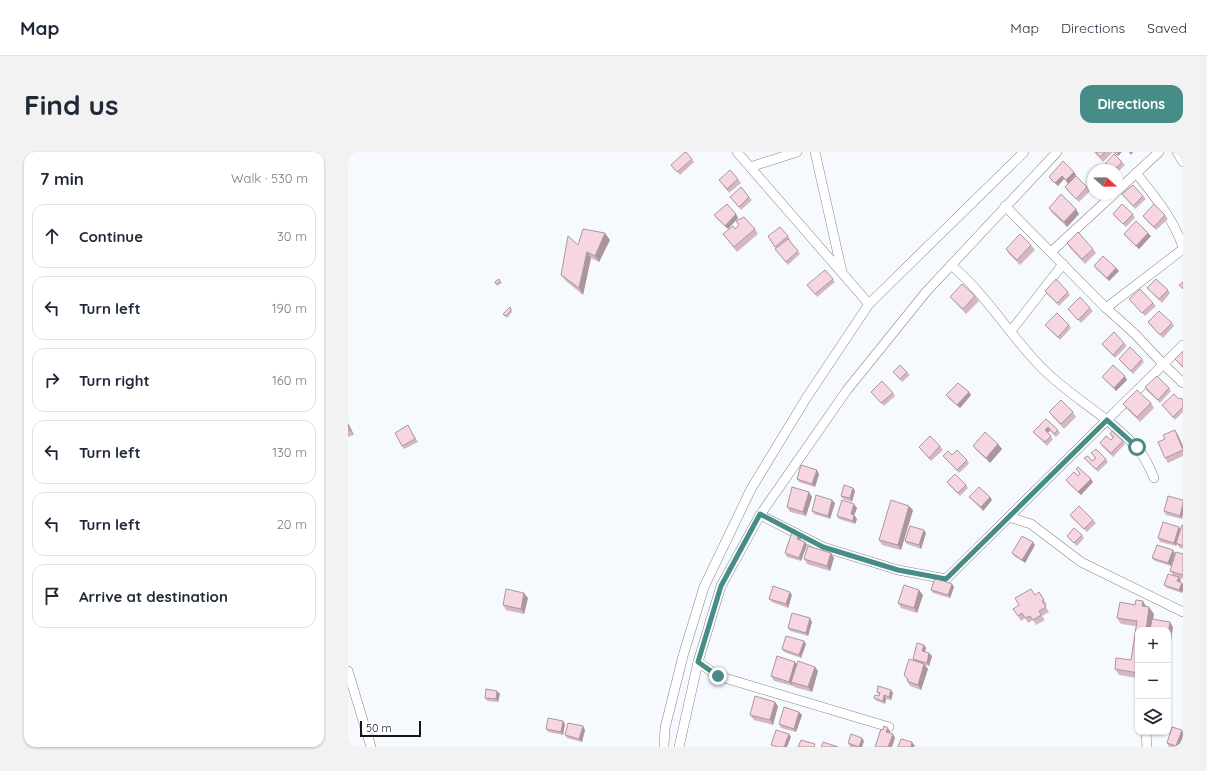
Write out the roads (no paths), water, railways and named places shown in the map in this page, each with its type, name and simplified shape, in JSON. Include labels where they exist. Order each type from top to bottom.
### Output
[{"type":"street","points":[[737,152],[869,304]]},
{"type":"street","points":[[750,167],[797,152]]},
{"type":"street","points":[[815,152],[842,274]]},
{"type":"street","points":[[664,747],[665,728],[683,656],[704,587],[751,489],[807,397],[869,304],[1024,152]]},
{"type":"street","points":[[679,747],[698,662],[721,586],[760,514],[846,390],[951,265],[1057,152]]},
{"type":"street","points":[[1123,186],[1159,152]]},
{"type":"street","points":[[1177,152],[1183,162]]},
{"type":"street","points":[[1106,308],[1183,248],[1177,229],[1167,211],[1136,174]]},
{"type":"street","points":[[1051,252],[1107,200]]},
{"type":"street","points":[[1005,206],[1183,383]]},
{"type":"street","points":[[1011,331],[1063,264]]},
{"type":"street","points":[[951,265],[983,296],[1011,331],[1050,375],[1072,395],[1107,420],[1137,447],[1148,464],[1154,478]]},
{"type":"street","points":[[760,514],[823,547],[898,570],[946,579],[1183,345]]},
{"type":"street","points":[[1009,517],[1031,524],[1081,562],[1183,612]]},
{"type":"street","points":[[698,662],[718,676],[888,727]]},
{"type":"street","points":[[348,671],[371,747]]},
{"type":"street","points":[[1146,735],[1147,747]]}]
